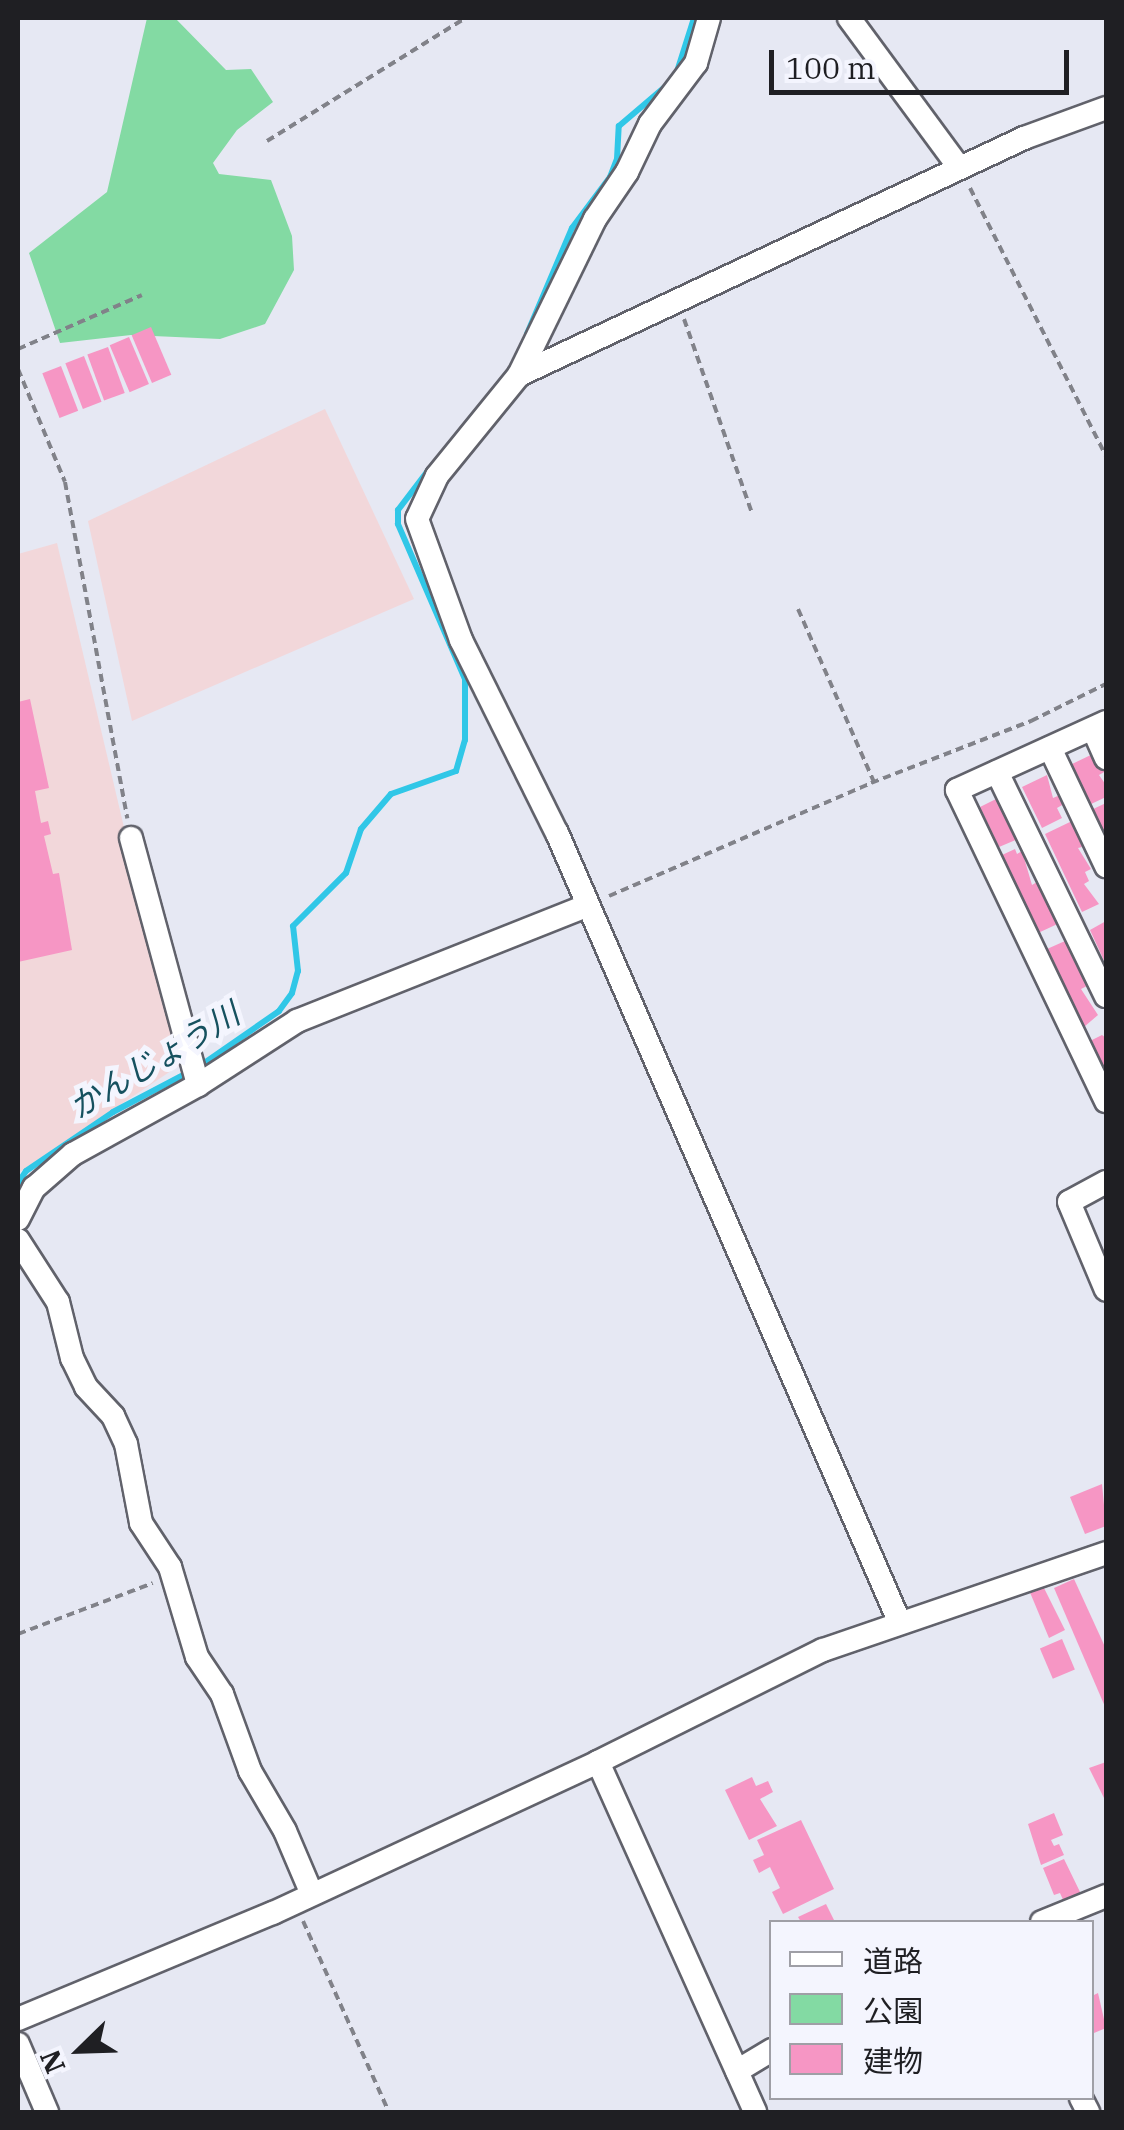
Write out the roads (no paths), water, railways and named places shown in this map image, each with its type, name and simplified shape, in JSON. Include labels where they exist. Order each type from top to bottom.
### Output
[{"type":"street","points":[[709,18],[696,63],[650,124],[627,172],[595,219],[519,376],[437,476],[417,520],[460,640],[556,833],[899,1621]]},
{"type":"street","points":[[849,18],[960,168]]},
{"type":"street","points":[[519,376],[960,168],[1106,108]]},
{"type":"street","points":[[1106,758],[1100,725],[958,790],[1106,1101]]},
{"type":"street","points":[[1050,748],[1106,866]]},
{"type":"street","points":[[998,772],[1106,996]]},
{"type":"street","points":[[131,838],[198,1085]]},
{"type":"street","points":[[18,1219],[26,1188],[73,1154],[198,1085],[297,1021],[586,906]]},
{"type":"street","points":[[1106,1182],[1069,1202],[1106,1290]]},
{"type":"street","points":[[18,1240],[58,1302],[72,1358],[86,1387],[113,1416],[126,1444],[141,1523],[173,1575],[198,1657],[222,1694],[250,1771],[285,1830],[303,1896]]},
{"type":"street","points":[[18,2018],[303,1896],[598,1762],[823,1650],[1106,1553]]},
{"type":"street","points":[[598,1762],[755,2112]]},
{"type":"street","points":[[1047,1920],[1106,1896]]},
{"type":"street","points":[[18,2044],[47,2112]]},
{"type":"street","points":[[738,2070],[769,2052]]},
{"type":"waterway","name":"かんじょう川","points":[[675,78],[694,18]]},
{"type":"waterway","name":"かんじょう川","points":[[527,334],[572,228],[610,177],[617,159],[619,126],[666,86]]},
{"type":"waterway","name":"かんじょう川","points":[[200,1066],[279,1011],[292,993],[298,971],[293,926],[346,873],[361,829],[391,794],[456,771],[465,740],[465,679],[398,524],[398,510],[430,468]]},
{"type":"waterway","name":"かんじょう川","points":[[18,1183],[26,1171],[113,1112],[189,1072]]}]
